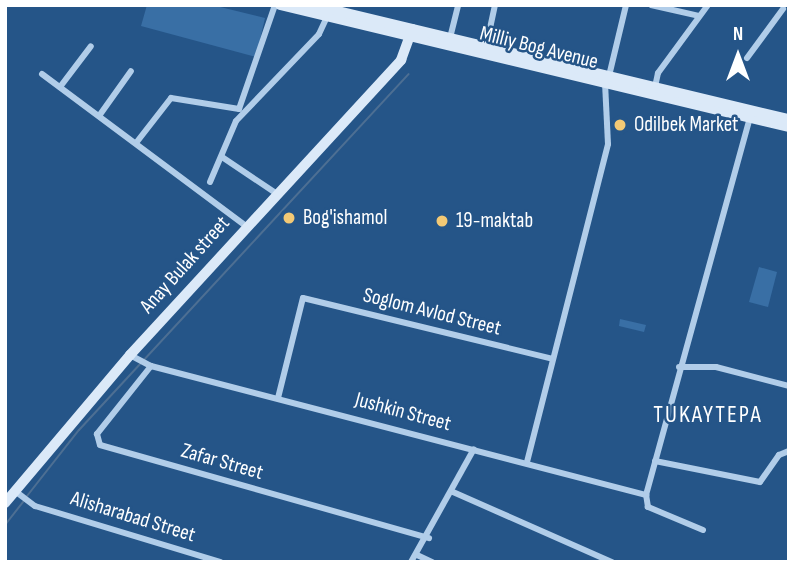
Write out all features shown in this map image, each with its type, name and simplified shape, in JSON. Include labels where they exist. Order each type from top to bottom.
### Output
[{"type":"main road","name":"Milliy Bog Avenue","points":[[277,5],[321,9],[693,101],[789,120]]},
{"type":"main road","name":"Milliy Bog Avenue","points":[[411,33],[450,38],[607,80],[655,87],[693,101],[789,127]]},
{"type":"main road","name":"Anay Bulak street","points":[[5,503],[18,493],[247,227],[401,60],[411,33]]},
{"type":"street","points":[[136,143],[171,98],[239,109],[277,5]]},
{"type":"street","points":[[450,38],[458,5]]},
{"type":"street","points":[[486,47],[495,5]]},
{"type":"street","points":[[527,462],[608,144],[607,80],[626,5]]},
{"type":"street","points":[[651,5],[699,16]]},
{"type":"street","points":[[655,87],[658,72],[708,5]]},
{"type":"street","points":[[210,183],[236,121],[319,34],[321,9]]},
{"type":"street","points":[[747,58],[783,9]]},
{"type":"street","points":[[60,87],[91,46]]},
{"type":"street","points":[[99,116],[131,71]]},
{"type":"street","points":[[42,74],[247,227]]},
{"type":"street","points":[[703,530],[648,507],[646,495],[679,367],[750,118]]},
{"type":"street","points":[[222,158],[277,194]]},
{"type":"street","name":"Soglom Avlod Street","points":[[278,398],[303,298],[553,359]]},
{"type":"street","name":"Jushkin Street","points":[[133,357],[151,366],[646,495]]},
{"type":"street","name":"Zafar Street","points":[[151,366],[97,434],[100,445],[429,538]]},
{"type":"street","points":[[679,367],[716,367],[789,386]]},
{"type":"street","points":[[411,562],[429,538],[474,449]]},
{"type":"street","points":[[655,461],[760,482],[779,455],[789,452]]},
{"type":"street","points":[[453,492],[612,562]]},
{"type":"street","name":"Alisharabad Street","points":[[18,493],[35,506],[220,562]]},
{"type":"street","points":[[417,555],[432,562]]},
{"type":"shaded area","points":[[147,5],[212,5],[265,18],[256,57],[141,26]]},
{"type":"shaded area","points":[[759,267],[777,272],[768,307],[749,302]]},
{"type":"shaded area","points":[[620,319],[646,325],[644,332],[619,326]]},
{"type":"waterway","points":[[27,496],[79,430],[409,74]]},
{"type":"waterway","points":[[5,525],[24,501]]},
{"type":"place","name":"Odilbek Market","points":[[620,125]]},
{"type":"place","name":"Bog'ishamol","points":[[289,218]]},
{"type":"place","name":"19-maktab","points":[[442,221]]},
{"type":"district","name":"TUKAYTEPA","points":[[708,415]]}]
